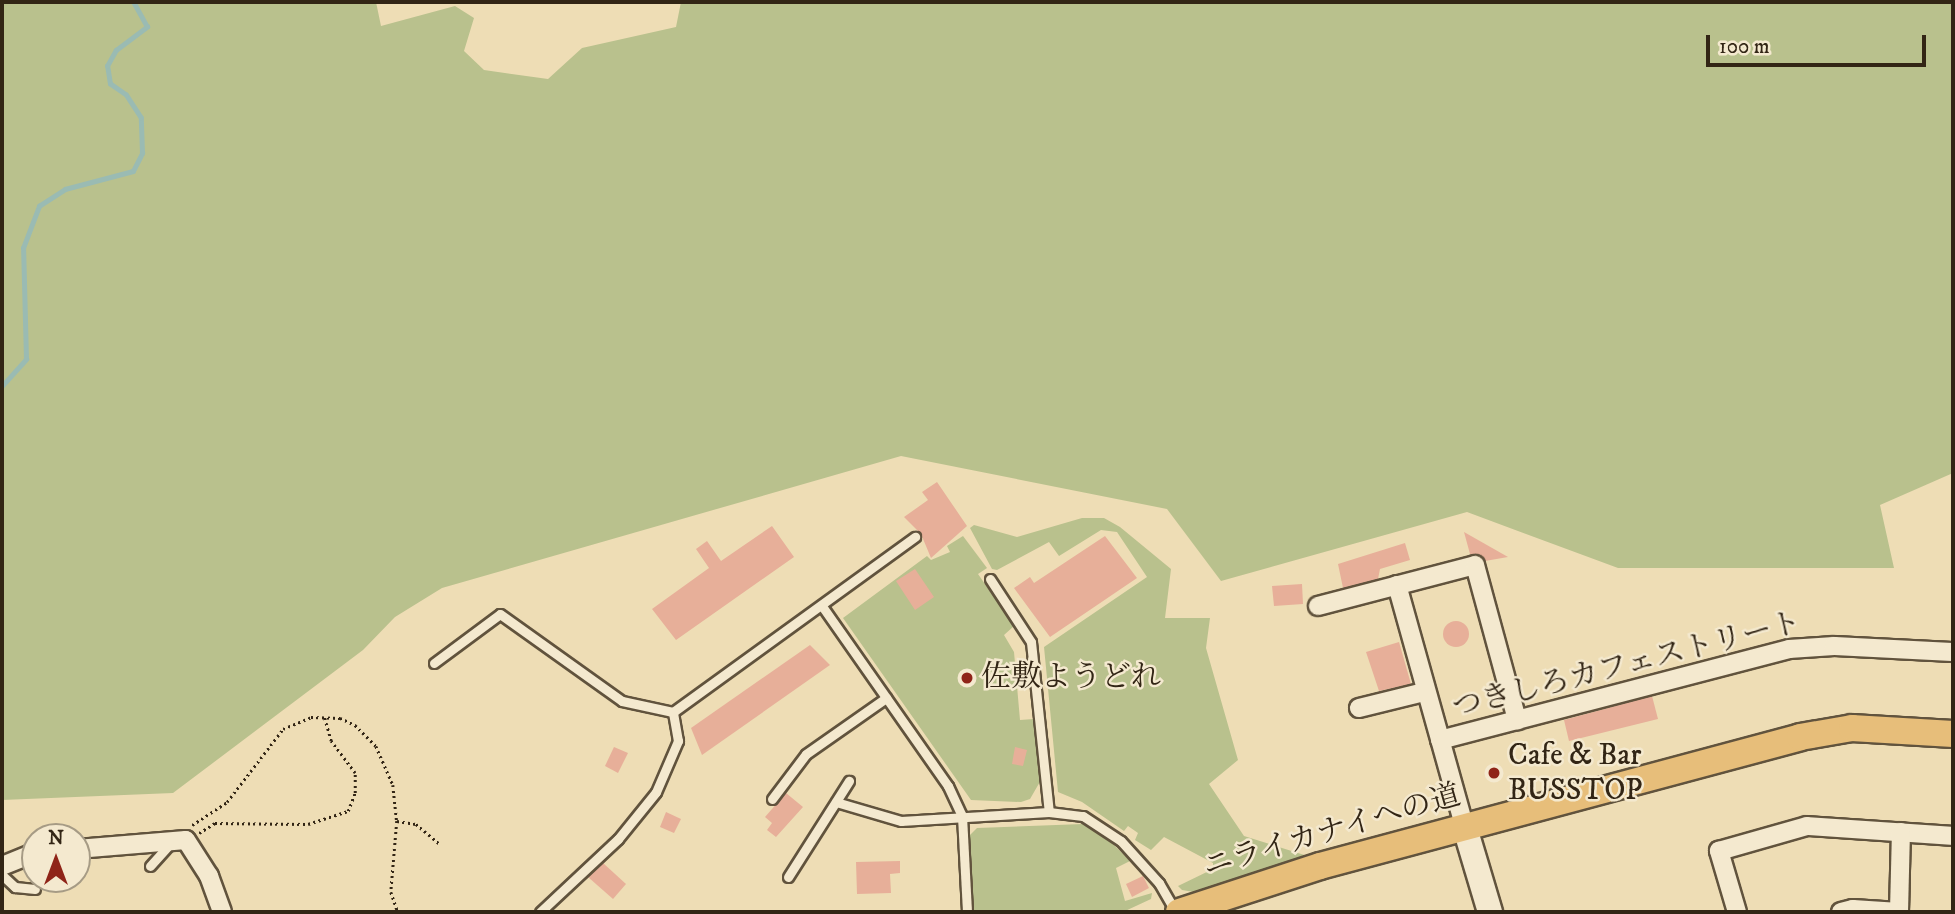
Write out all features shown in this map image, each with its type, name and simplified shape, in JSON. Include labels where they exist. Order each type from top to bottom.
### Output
[{"type":"main road","name":"ニライカナイへの道","points":[[1177,912],[1320,866],[1824,732],[1883,728],[1953,734]]},
{"type":"street","points":[[1318,606],[1475,565],[1517,720]]},
{"type":"street","points":[[1397,585],[1424,692],[1490,912]]},
{"type":"street","name":"つきしろカフェストリート","points":[[1440,740],[1789,649],[1834,646],[1953,652]]},
{"type":"street","points":[[1359,708],[1424,692]]},
{"type":"street","points":[[1737,912],[1719,851],[1807,826],[1953,836]]},
{"type":"street","points":[[1840,912],[1853,909],[1899,912],[1902,832]]},
{"type":"street","points":[[91,848],[180,838],[209,876],[222,912]]},
{"type":"street","points":[[2,866],[21,858]]},
{"type":"lane","points":[[434,663],[500,614],[622,701],[673,712],[915,537]]},
{"type":"lane","points":[[990,579],[1031,642],[1049,812]]},
{"type":"lane","points":[[822,606],[948,786],[962,816],[967,912]]},
{"type":"lane","points":[[772,799],[806,754],[886,698]]},
{"type":"lane","points":[[540,912],[618,839],[656,792],[678,741],[673,712]]},
{"type":"lane","points":[[788,877],[849,781]]},
{"type":"lane","points":[[836,803],[901,821],[1049,812],[1083,816],[1121,841],[1159,883],[1177,912]]},
{"type":"lane","points":[[150,866],[180,838]]},
{"type":"lane","points":[[2,876],[21,889]]},
{"type":"path","points":[[180,838],[215,823],[308,824],[348,811],[355,793],[355,774],[331,741],[324,716]]},
{"type":"path","points":[[180,838],[227,802],[284,729],[297,721],[324,716],[355,725],[376,746],[391,778],[397,821],[391,892],[398,912]]},
{"type":"path","points":[[397,821],[416,824],[440,844]]},
{"type":"green space","points":[[2,2],[376,2],[381,26],[455,6],[474,18],[464,51],[484,70],[548,79],[582,48],[676,27],[681,2],[1953,2],[1953,473],[1880,505],[1894,568],[1618,568],[1467,512],[1221,581],[1167,509],[901,456],[442,588],[395,617],[363,650],[173,793],[2,800]]},
{"type":"green space","points":[[1082,518],[1104,518],[1120,527],[1171,569],[1165,618],[1210,618],[1206,648],[1238,760],[1209,784],[1244,836],[1314,858],[1200,893],[1182,890],[1178,886],[1213,869],[1213,863],[1164,837],[1151,850],[1135,840],[1138,833],[1128,826],[1124,831],[1082,802],[1058,792],[1044,647],[1147,577],[1117,532],[1101,530],[1059,556],[1049,542],[997,570],[992,569],[970,528],[974,525],[1017,537]]},
{"type":"green space","points":[[963,536],[987,568],[978,574],[1014,626],[1004,635],[1014,652],[1020,720],[1034,719],[1041,780],[1030,799],[1021,802],[971,800],[843,618],[927,556],[931,560],[950,552],[947,546]]},
{"type":"green space","points":[[1083,824],[1103,834],[1130,861],[1116,868],[1125,901],[1152,893],[1151,899],[1123,912],[972,912],[969,836],[977,828]]},
{"type":"building","points":[[937,482],[967,526],[931,558],[921,534],[904,517],[928,500],[922,492]]},
{"type":"building","points":[[772,526],[794,557],[676,640],[652,609],[709,568],[696,549],[707,541],[721,561]]},
{"type":"building","points":[[1464,532],[1508,557],[1485,561],[1470,554]]},
{"type":"building","points":[[1105,536],[1137,578],[1050,637],[1014,588],[1030,577],[1034,583]]},
{"type":"building","points":[[1405,543],[1410,560],[1380,569],[1378,579],[1343,588],[1338,564]]},
{"type":"building","points":[[915,569],[934,597],[915,610],[896,581]]},
{"type":"building","points":[[1302,584],[1303,604],[1274,606],[1272,586]]},
{"type":"building","points":[[1456,621],[1466,624],[1469,634],[1466,644],[1456,647],[1446,644],[1443,634],[1446,624]]},
{"type":"building","points":[[1399,642],[1411,684],[1379,691],[1366,652]]},
{"type":"building","points":[[810,645],[830,665],[702,755],[691,728]]},
{"type":"building","points":[[1652,696],[1658,719],[1569,741],[1564,720]]},
{"type":"building","points":[[614,747],[628,753],[618,773],[605,766]]},
{"type":"building","points":[[1015,747],[1027,750],[1023,766],[1012,764]]},
{"type":"building","points":[[786,793],[803,807],[776,837],[767,830],[772,823],[765,817]]},
{"type":"building","points":[[666,812],[681,819],[674,833],[660,827]]},
{"type":"building","points":[[900,861],[900,873],[890,874],[891,893],[857,894],[856,862]]},
{"type":"building","points":[[603,863],[626,884],[613,899],[588,877]]},
{"type":"building","points":[[1143,876],[1149,888],[1132,897],[1126,884]]},
{"type":"waterway","points":[[2,386],[26,359],[23,248],[39,206],[65,189],[133,171],[142,153],[141,118],[126,95],[110,84],[107,66],[116,50],[147,27],[133,2]]},
{"type":"place","name":"佐敷ようどれ","points":[[967,678]]},
{"type":"place","name":"Cafe & Bar BUSSTOP","points":[[1494,773]]}]
